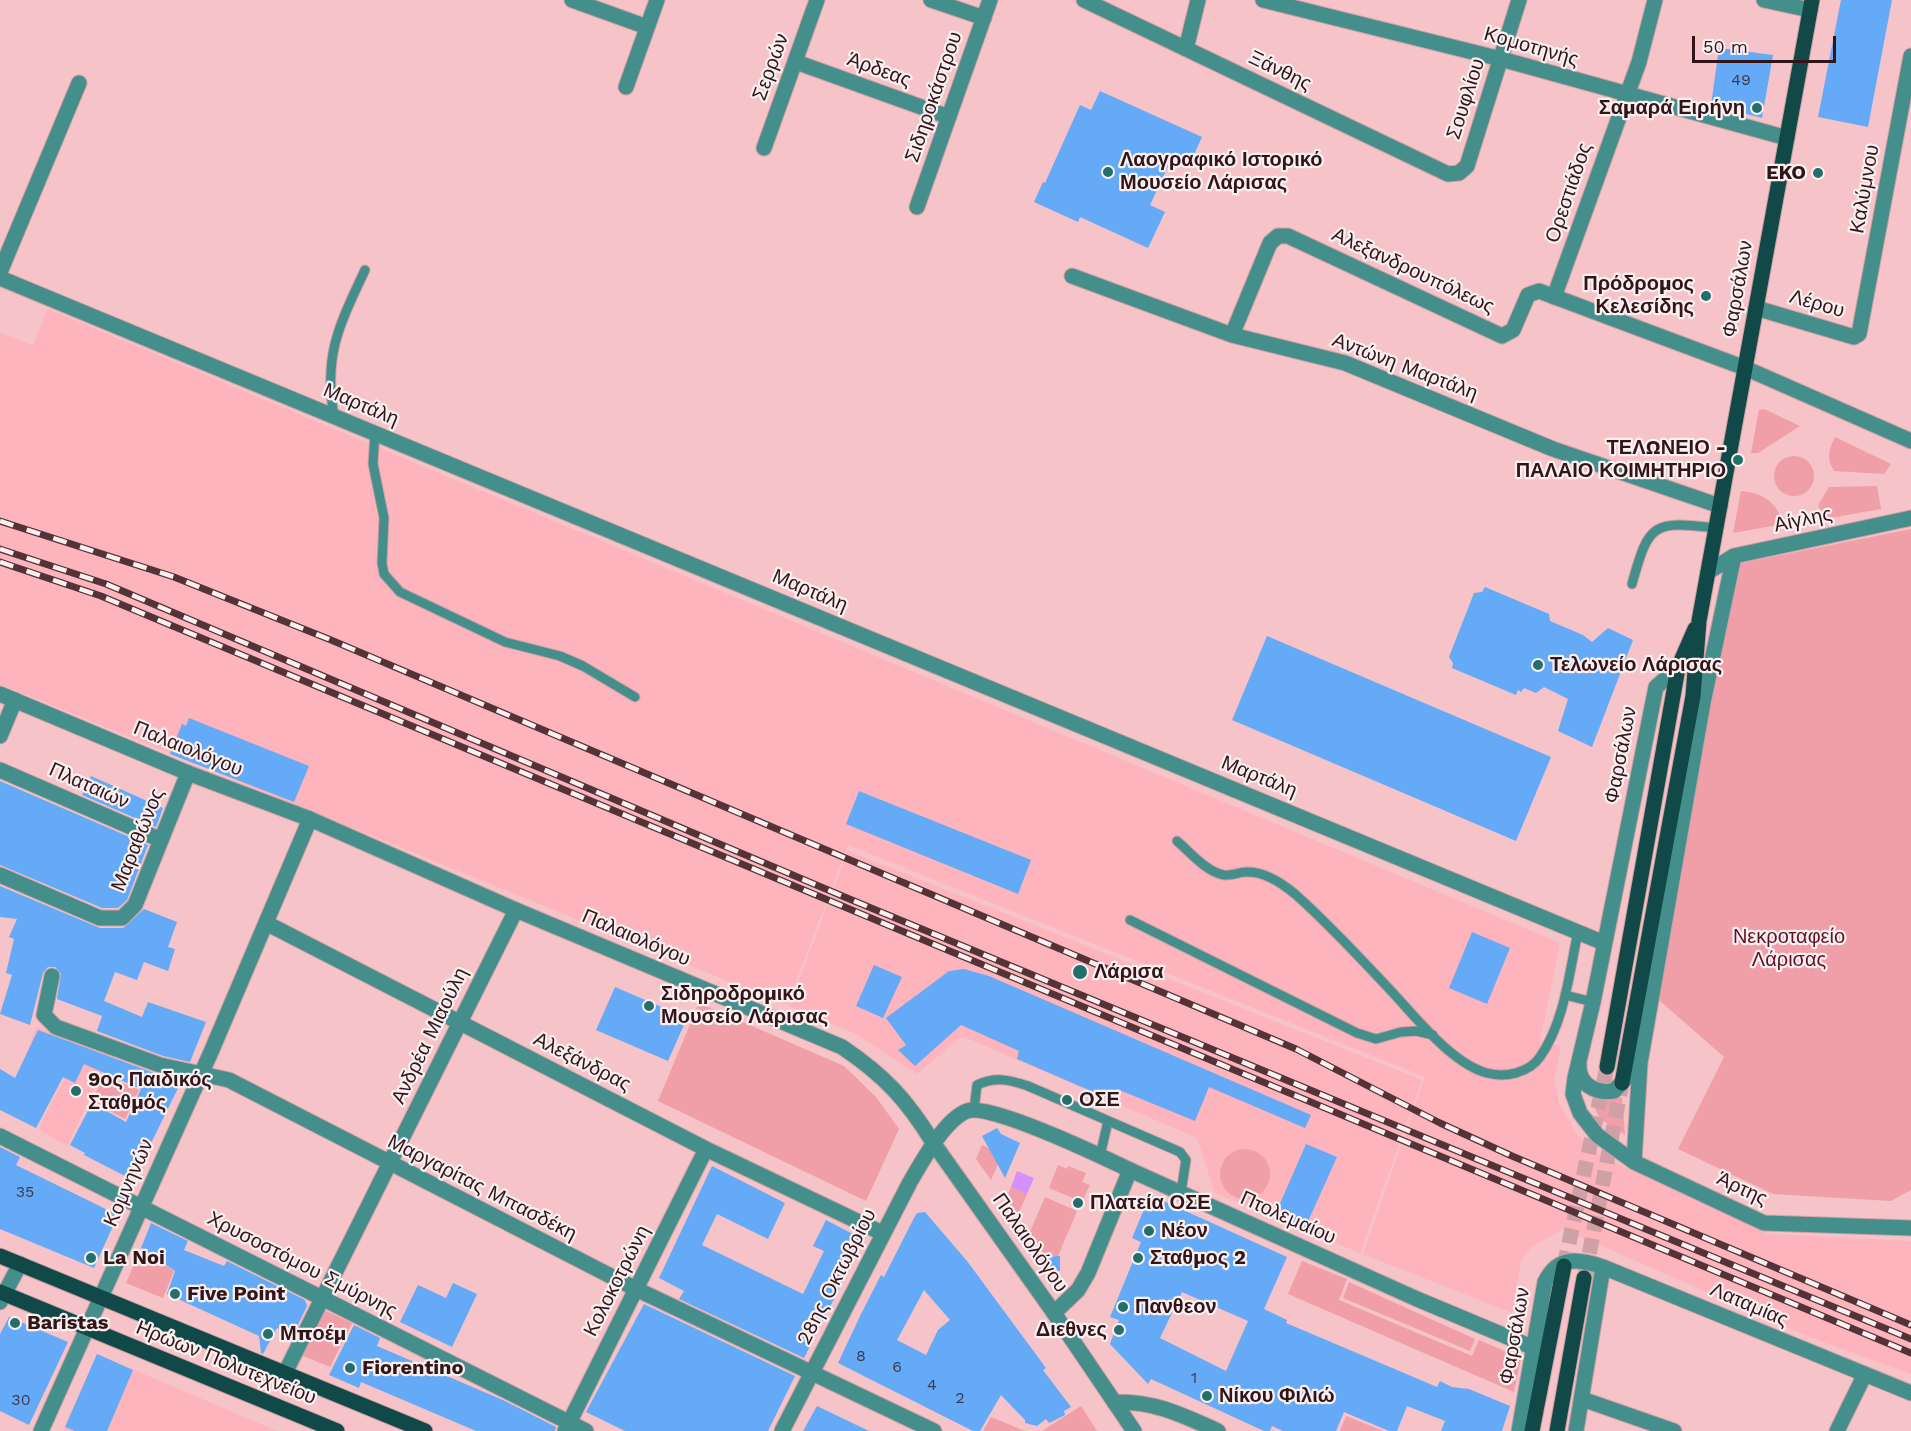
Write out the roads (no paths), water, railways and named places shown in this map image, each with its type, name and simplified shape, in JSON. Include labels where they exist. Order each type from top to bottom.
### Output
[{"type":"main road","name":"Φαρσάλων","points":[[1699,621],[1811,5]]},
{"type":"main road","points":[[1678,668],[1699,621]]},
{"type":"main road","points":[[1622,1083],[1696,675],[1699,621]]},
{"type":"main road","name":"Φαρσάλων","points":[[1606,1066],[1678,668]]},
{"type":"main road","name":"Ηρώων Πολυτεχνείου","points":[[0,1256],[425,1431]]},
{"type":"main road","name":"Φαρσάλων","points":[[1532,1431],[1567,1263]]},
{"type":"main road","points":[[1557,1431],[1584,1278]]},
{"type":"main road","name":"Ηρώων Πολυτεχνείου","points":[[1,1296],[86,1327],[336,1431]]},
{"type":"street","points":[[572,0],[647,27]]},
{"type":"street","points":[[626,87],[657,0]]},
{"type":"street","name":"Σερρών","points":[[764,148],[817,0]]},
{"type":"street","points":[[931,0],[984,18]]},
{"type":"street","name":"Σιδηροκάστρου","points":[[917,207],[990,0]]},
{"type":"street","name":"Ξάνθης","points":[[1084,0],[1448,174],[1459,173]]},
{"type":"street","points":[[1186,49],[1198,0]]},
{"type":"street","name":"Κομοτηνής","points":[[1263,0],[1501,59],[1787,138]]},
{"type":"street","name":"Σουφλίου","points":[[1459,173],[1467,166],[1518,0]]},
{"type":"street","name":"Ορεστιάδος","points":[[1554,297],[1639,62],[1655,0]]},
{"type":"street","points":[[1764,0],[1811,5]]},
{"type":"street","name":"Καλύμνου","points":[[1862,328],[1911,57]]},
{"type":"street","name":"Άρδεας","points":[[796,62],[949,117]]},
{"type":"street","points":[[0,272],[79,83]]},
{"type":"street","name":"Αλεξανδρουπόλεως","points":[[1232,335],[1270,243],[1278,236],[1288,236],[1502,336],[1513,330],[1528,295],[1539,291],[1745,368],[1911,441]]},
{"type":"street","name":"Αντώνη Μαρτάλη","points":[[1072,276],[1232,335],[1345,363],[1553,449],[1720,506]]},
{"type":"street","name":"Μαρτάλη","points":[[0,278],[1604,943]]},
{"type":"street","name":"Λέρου","points":[[1756,308],[1854,337],[1862,328]]},
{"type":"street","name":"Αίγλης","points":[[1708,572],[1734,556],[1911,518]]},
{"type":"street","points":[[1634,1162],[1640,1063],[1703,703],[1734,556]]},
{"type":"street","name":"Φαρσάλων","points":[[1634,1162],[1597,1135],[1581,1113],[1574,1094],[1656,687],[1678,668]]},
{"type":"street","name":"Παλαιολόγου","points":[[0,694],[188,773],[310,819],[516,910],[842,1047],[875,1069],[899,1093],[1134,1431]]},
{"type":"street","points":[[0,736],[15,700]]},
{"type":"street","name":"Πλαταιών","points":[[0,770],[161,840]]},
{"type":"street","name":"Μαραθώνος","points":[[0,875],[100,918],[122,918],[135,905],[188,773]]},
{"type":"street","name":"Κομνηνών","points":[[41,1431],[201,1073],[310,819]]},
{"type":"street","name":"Ανδρέα Μιαούλη","points":[[285,1373],[516,910]]},
{"type":"street","name":"Αλεξάνδρας","points":[[266,923],[706,1149],[882,1233]]},
{"type":"street","name":"Μαργαρίτας Μπασδέκη","points":[[52,976],[44,1015],[56,1027],[160,1065],[201,1073],[239,1085],[636,1289],[934,1431]]},
{"type":"street","points":[[1579,1061],[1579,1074],[1584,1082],[1589,1087],[1605,1092],[1619,1087],[1640,1063]]},
{"type":"street","points":[[934,1144],[958,1118],[975,1110]]},
{"type":"street","name":"Πτολεμαίου","points":[[975,1110],[1020,1122],[1100,1156],[1407,1295],[1534,1348]]},
{"type":"street","name":"Χρυσοστόμου Σμύρνης","points":[[0,1136],[567,1426],[586,1431]]},
{"type":"street","name":"28ης Οκτωβρίου","points":[[782,1431],[882,1233],[934,1144]]},
{"type":"street","name":"Κολοκοτρώνη","points":[[567,1426],[706,1149]]},
{"type":"street","name":"Άρτης","points":[[1634,1162],[1764,1223],[1911,1228]]},
{"type":"street","points":[[1054,1313],[1075,1293],[1084,1280],[1130,1170]]},
{"type":"street","name":"Λαταμίας","points":[[1567,1263],[1578,1259],[1603,1267],[1864,1376],[1911,1393]]},
{"type":"street","name":"Φαρσάλων","points":[[1519,1431],[1545,1282],[1555,1268],[1567,1263]]},
{"type":"street","points":[[1,1296],[20,1264]]},
{"type":"street","points":[[1576,1431],[1603,1267]]},
{"type":"street","points":[[1837,1431],[1864,1376]]},
{"type":"street","points":[[1582,1399],[1674,1431]]},
{"type":"street","points":[[1114,1402],[1139,1401],[1172,1410],[1218,1431]]},
{"type":"lane","points":[[334,416],[329,369],[337,330],[365,270]]},
{"type":"lane","points":[[375,433],[373,464],[384,518],[382,563],[384,574],[389,582],[400,592],[505,642],[560,656],[584,666],[635,697]]},
{"type":"lane","points":[[1632,584],[1643,544],[1658,530],[1676,524],[1716,528]]},
{"type":"lane","points":[[1177,841],[1217,873],[1225,875],[1248,872],[1261,875],[1275,880],[1293,893],[1331,928],[1433,1035],[1456,1056],[1485,1073],[1504,1075],[1525,1070],[1539,1058],[1554,1032],[1565,996],[1578,932]]},
{"type":"lane","points":[[1130,920],[1357,1033],[1376,1039],[1401,1032],[1416,1031],[1433,1035]]},
{"type":"lane","points":[[1565,996],[1593,1002]]},
{"type":"lane","points":[[975,1110],[977,1085],[988,1080],[1004,1079],[1028,1086],[1180,1152],[1186,1160],[1181,1192]]},
{"type":"lane","points":[[1100,1156],[1108,1121]]},
{"type":"tunnel","points":[[1564,1266],[1607,1067]]},
{"type":"tunnel","points":[[1585,1276],[1622,1083]]},
{"type":"railway","points":[[0,521],[174,577],[331,640],[1296,1049],[1440,1123],[1512,1156],[1911,1325]]},
{"type":"railway","points":[[0,549],[106,584],[847,898],[1911,1339]]},
{"type":"railway","points":[[0,562],[101,596],[1911,1353]]},
{"type":"place","name":"Σαμαρά Ειρήνη","points":[[1757,108]]},
{"type":"place","name":"Λαογραφικό Ιστορικό Μουσείο Λάρισας","points":[[1108,172]]},
{"type":"place","name":"EKO","points":[[1818,173]]},
{"type":"place","name":"Πρόδρομος Κελεσίδης","points":[[1706,296]]},
{"type":"place","name":"ΤΕΛΩΝΕΙΟ - ΠΑΛΑΙΟ ΚΟΙΜΗΤΗΡΙΟ","points":[[1738,460]]},
{"type":"place","name":"Τελωνείο Λάρισας","points":[[1538,665]]},
{"type":"place","name":"Λάρισα","points":[[1080,972]]},
{"type":"place","name":"Σιδηροδρομικό Μουσείο Λάρισας","points":[[649,1006]]},
{"type":"place","name":"9ος Παιδικός Σταθμός","points":[[76,1091]]},
{"type":"place","name":"ΟΣΕ","points":[[1067,1100]]},
{"type":"place","name":"Πλατεία ΟΣΕ","points":[[1078,1203]]},
{"type":"place","name":"Νέον","points":[[1149,1231]]},
{"type":"place","name":"La Noi","points":[[91,1258]]},
{"type":"place","name":"Σταθμος 2","points":[[1138,1258]]},
{"type":"place","name":"Five Point","points":[[175,1294]]},
{"type":"place","name":"Πανθεον","points":[[1123,1307]]},
{"type":"place","name":"Baristas","points":[[15,1323]]},
{"type":"place","name":"Διεθνες","points":[[1119,1330]]},
{"type":"place","name":"Μποέμ","points":[[268,1334]]},
{"type":"place","name":"Fiorentino","points":[[350,1368]]},
{"type":"place","name":"Νίκου Φιλιώ","points":[[1207,1396]]},
{"type":"park label","name":"Νεκροταφείο Λάρισας","points":[[1789,948]]}]
